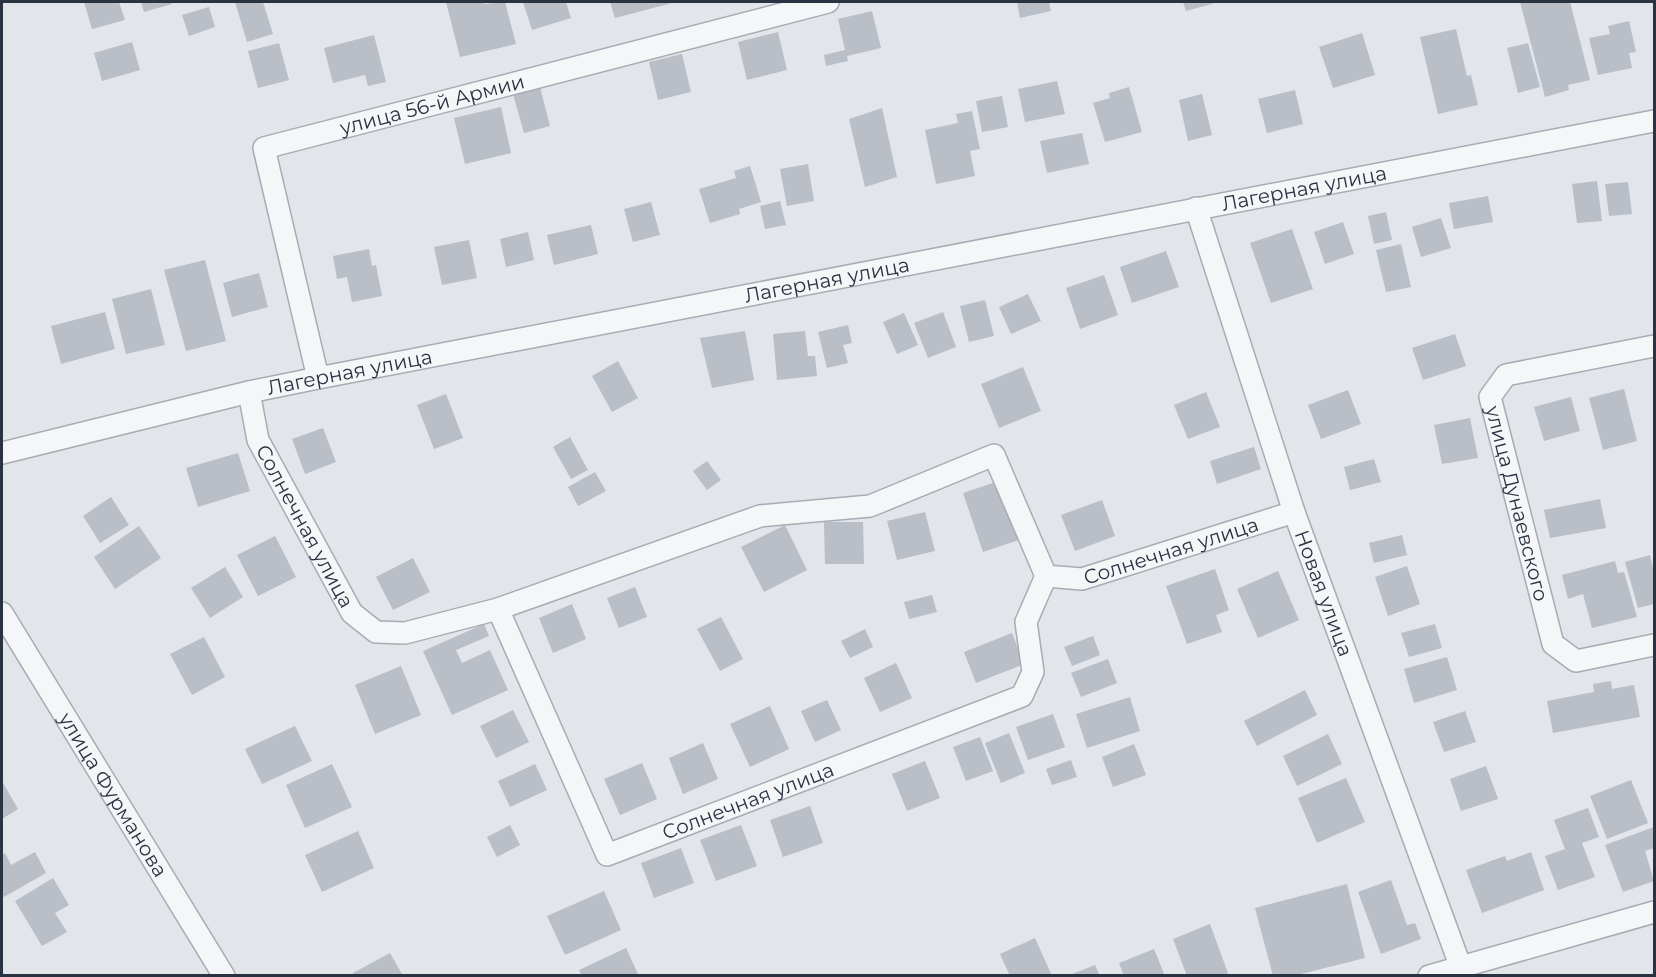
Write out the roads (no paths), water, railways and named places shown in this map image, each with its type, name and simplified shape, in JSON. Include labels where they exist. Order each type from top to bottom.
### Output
[{"type":"street","name":"улица 56-й Армии","points":[[318,378],[264,148],[828,2]]},
{"type":"street","name":"Лагерная улица","points":[[2,453],[249,392],[318,378],[1654,121]]},
{"type":"street","name":"Новая улица","points":[[1196,208],[1294,512],[1463,971]]},
{"type":"street","name":"улица Дунаевского","points":[[1654,346],[1506,375],[1490,397],[1553,644],[1576,661],[1654,645]]},
{"type":"street","name":"Солнечная улица","points":[[249,392],[258,440],[352,614],[376,632],[405,633],[498,609],[760,516],[870,506],[994,455],[1046,576],[1026,622],[1034,672],[1022,696],[607,855],[498,609]]},
{"type":"street","name":"Солнечная улица","points":[[1046,576],[1082,579],[1294,512]]},
{"type":"street","name":"улица Фурманова","points":[[2,613],[224,975]]},
{"type":"street","points":[[1429,975],[1463,971],[1654,912]]}]
